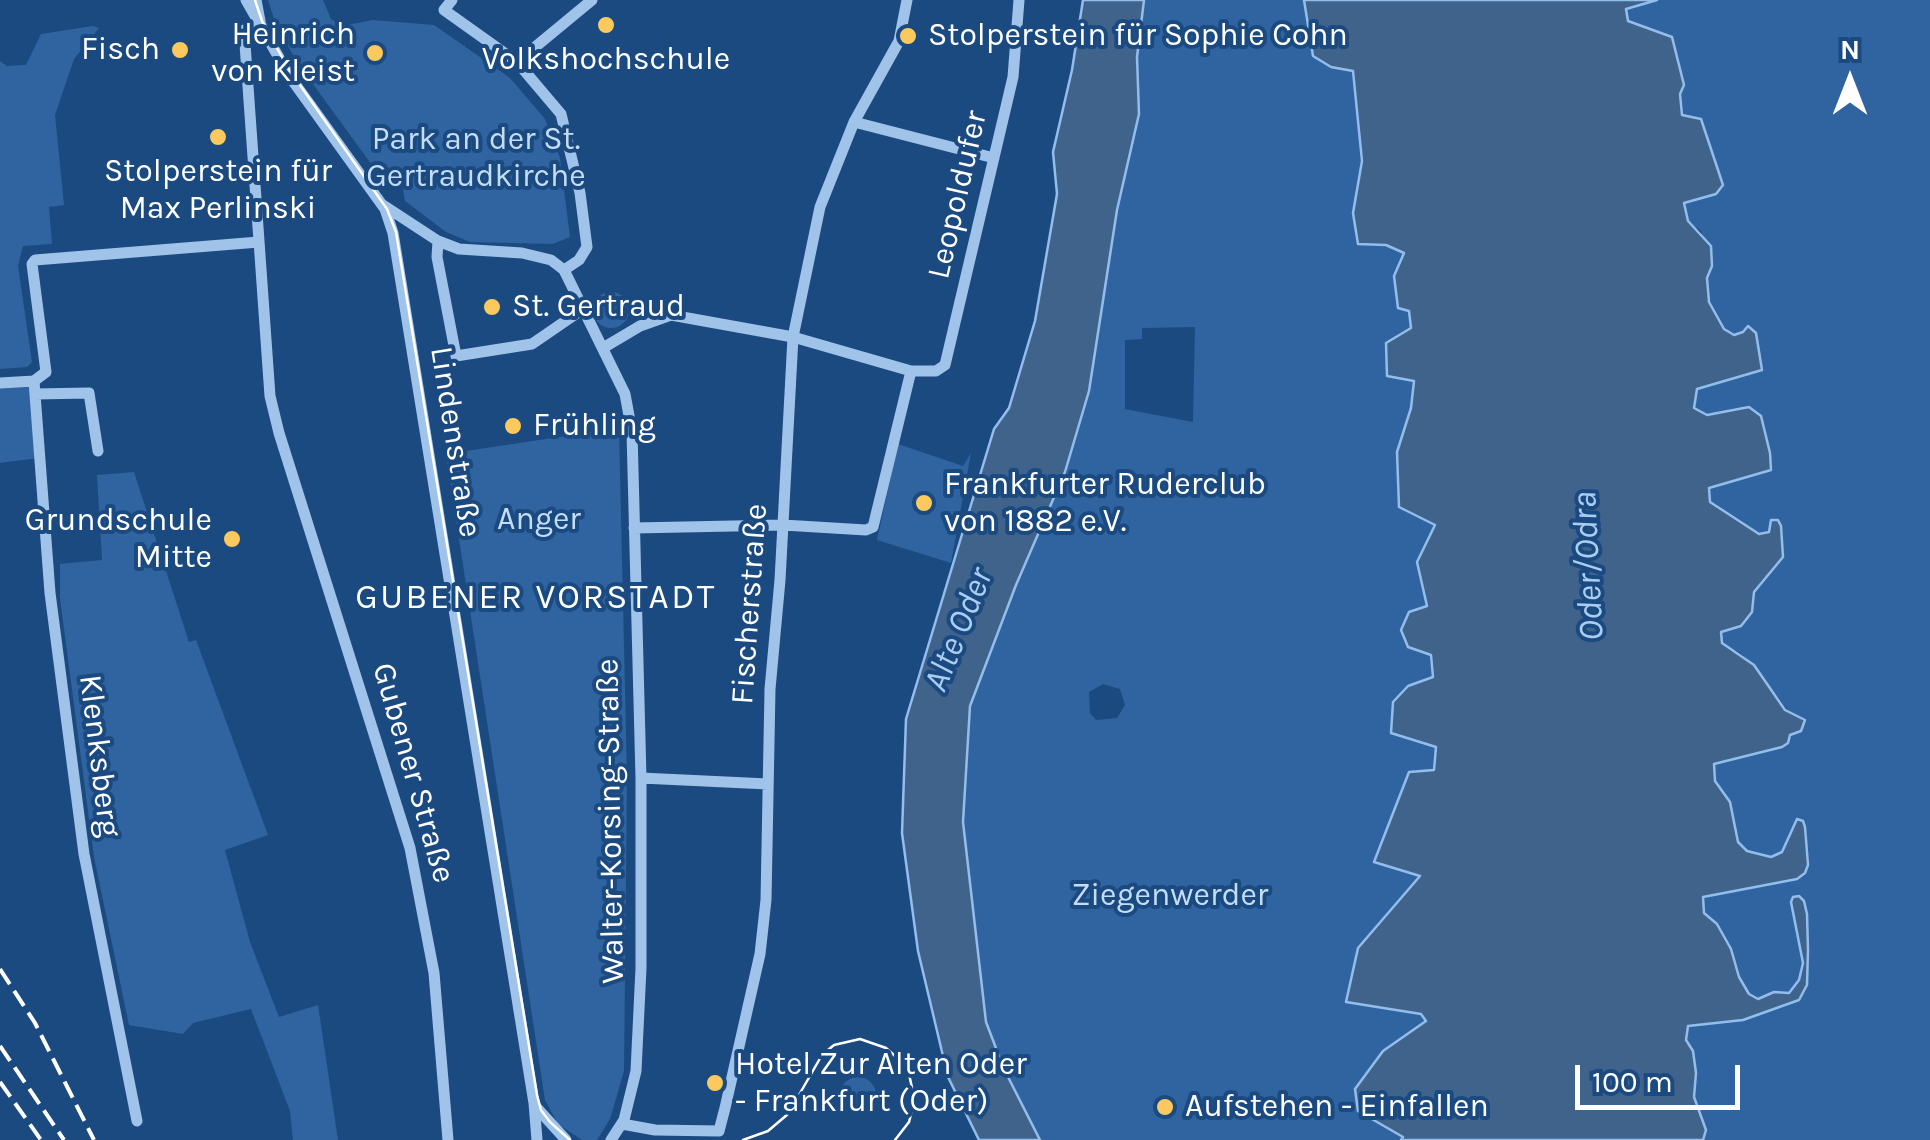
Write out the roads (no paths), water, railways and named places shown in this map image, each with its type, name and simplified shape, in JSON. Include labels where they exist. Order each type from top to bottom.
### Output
[{"type":"street","name":"Lindenstraße","points":[[246,0],[290,77],[380,202],[393,233],[537,1140]]},
{"type":"street","name":"Lindenstraße","points":[[256,0],[261,25]]},
{"type":"street","points":[[517,62],[592,0]]},
{"type":"street","name":"Fischerstraße","points":[[622,1124],[655,1130],[718,1131],[760,954],[766,900],[770,689],[793,337],[820,207],[854,122],[899,41],[907,0]]},
{"type":"street","name":"Leopoldufer","points":[[911,371],[936,371],[945,365],[1013,76],[1019,0]]},
{"type":"street","points":[[380,202],[438,241],[460,248],[551,260],[564,270],[580,260],[587,247],[561,114],[517,62],[448,5]]},
{"type":"street","name":"Gubener Straße","points":[[261,25],[244,30],[270,396],[392,784],[425,916],[434,973],[448,1140]]},
{"type":"street","points":[[854,122],[994,158]]},
{"type":"street","points":[[438,241],[436,258],[456,356],[532,344],[583,309]]},
{"type":"street","name":"Klenksberg","points":[[137,1121],[84,854],[50,593],[34,387],[46,372],[32,264],[35,260],[259,242]]},
{"type":"street","name":"Walter-Korsing-Straße","points":[[564,270],[625,394],[631,423],[642,968],[630,1100],[622,1124],[611,1140]]},
{"type":"street","points":[[603,348],[640,326],[670,315],[793,337],[911,371],[874,526],[866,530],[783,525],[634,528]]},
{"type":"street","points":[[0,383],[90,392],[98,451]]},
{"type":"street","points":[[641,778],[768,784]]},
{"type":"street","points":[[534,1103],[566,1140]]},
{"type":"water","name":"Alte Oder","points":[[1083,0],[1144,0],[1137,57],[1139,114],[1117,210],[1089,391],[1065,472],[970,706],[963,822],[986,1022],[1004,1069],[1040,1140],[979,1140],[948,1077],[918,951],[902,833],[906,719],[994,429],[1009,408],[1035,321],[1057,194],[1053,152]]},
{"type":"water","name":"Oder/Odra","points":[[1304,0],[1657,0],[1626,9],[1628,21],[1672,37],[1684,85],[1680,94],[1682,115],[1701,119],[1723,185],[1716,194],[1684,203],[1688,221],[1711,246],[1709,302],[1724,329],[1734,335],[1748,326],[1756,333],[1762,370],[1697,389],[1694,408],[1707,415],[1749,407],[1761,416],[1771,470],[1709,488],[1710,502],[1759,534],[1769,532],[1771,520],[1778,520],[1783,557],[1754,592],[1752,612],[1741,626],[1721,632],[1722,643],[1754,665],[1785,710],[1805,720],[1801,731],[1790,735],[1782,747],[1714,764],[1715,781],[1730,802],[1738,842],[1747,851],[1771,857],[1782,852],[1797,819],[1805,827],[1808,865],[1797,879],[1703,897],[1704,913],[1717,924],[1731,949],[1739,977],[1749,994],[1758,999],[1774,992],[1789,993],[1799,980],[1803,963],[1793,897],[1804,901],[1808,950],[1807,985],[1799,1000],[1743,1020],[1688,1026],[1686,1040],[1693,1051],[1696,1073],[1694,1097],[1706,1130],[1703,1140],[1401,1140],[1403,1137],[1358,1111],[1355,1089],[1383,1051],[1426,1021],[1421,1014],[1346,1002],[1358,948],[1420,876],[1374,862],[1409,772],[1434,770],[1436,747],[1391,733],[1393,702],[1408,686],[1433,677],[1431,655],[1408,647],[1401,630],[1409,612],[1427,606],[1417,562],[1435,525],[1399,507],[1397,452],[1411,408],[1414,381],[1387,376],[1386,343],[1411,328],[1409,311],[1398,308],[1394,276],[1404,253],[1386,245],[1358,244],[1353,213],[1362,161],[1353,71],[1331,67],[1313,56]]},
{"type":"tram line","points":[[255,0],[288,68],[387,209],[396,232],[537,1095],[541,1110],[570,1140]]},
{"type":"tram line","points":[[743,1140],[768,1131],[788,1114],[822,1055],[834,1045],[860,1039],[886,1048],[909,1074],[914,1097],[912,1110],[909,1122],[895,1140]]},
{"type":"railway","points":[[0,969],[35,1023],[94,1140]]},
{"type":"railway","points":[[0,1046],[64,1140]]},
{"type":"railway","points":[[0,1082],[41,1140]]},
{"type":"place","name":"Volkshochschule","points":[[606,25]]},
{"type":"place","name":"Stolperstein für Sophie Cohn","points":[[908,36]]},
{"type":"place","name":"Fisch","points":[[180,50]]},
{"type":"place","name":"Heinrich von Kleist","points":[[375,53]]},
{"type":"place","name":"Stolperstein für Max Perlinski","points":[[218,137]]},
{"type":"place","name":"St. Gertraud","points":[[492,307]]},
{"type":"place","name":"Frühling","points":[[513,426]]},
{"type":"place","name":"Frankfurter Ruderclub von 1882 e.V.","points":[[924,503]]},
{"type":"place","name":"Grundschule Mitte","points":[[232,539]]},
{"type":"place","name":"Hotel Zur Alten Oder - Frankfurt (Oder)","points":[[715,1083]]},
{"type":"place","name":"Aufstehen - Einfallen","points":[[1165,1107]]},
{"type":"district","name":"GUBENER VORSTADT","points":[[536,598]]},
{"type":"park label","name":"Park an der St. Gertraudkirche","points":[[476,158]]},
{"type":"park label","name":"Anger","points":[[539,520]]},
{"type":"park label","name":"Ziegenwerder","points":[[1170,896]]}]
